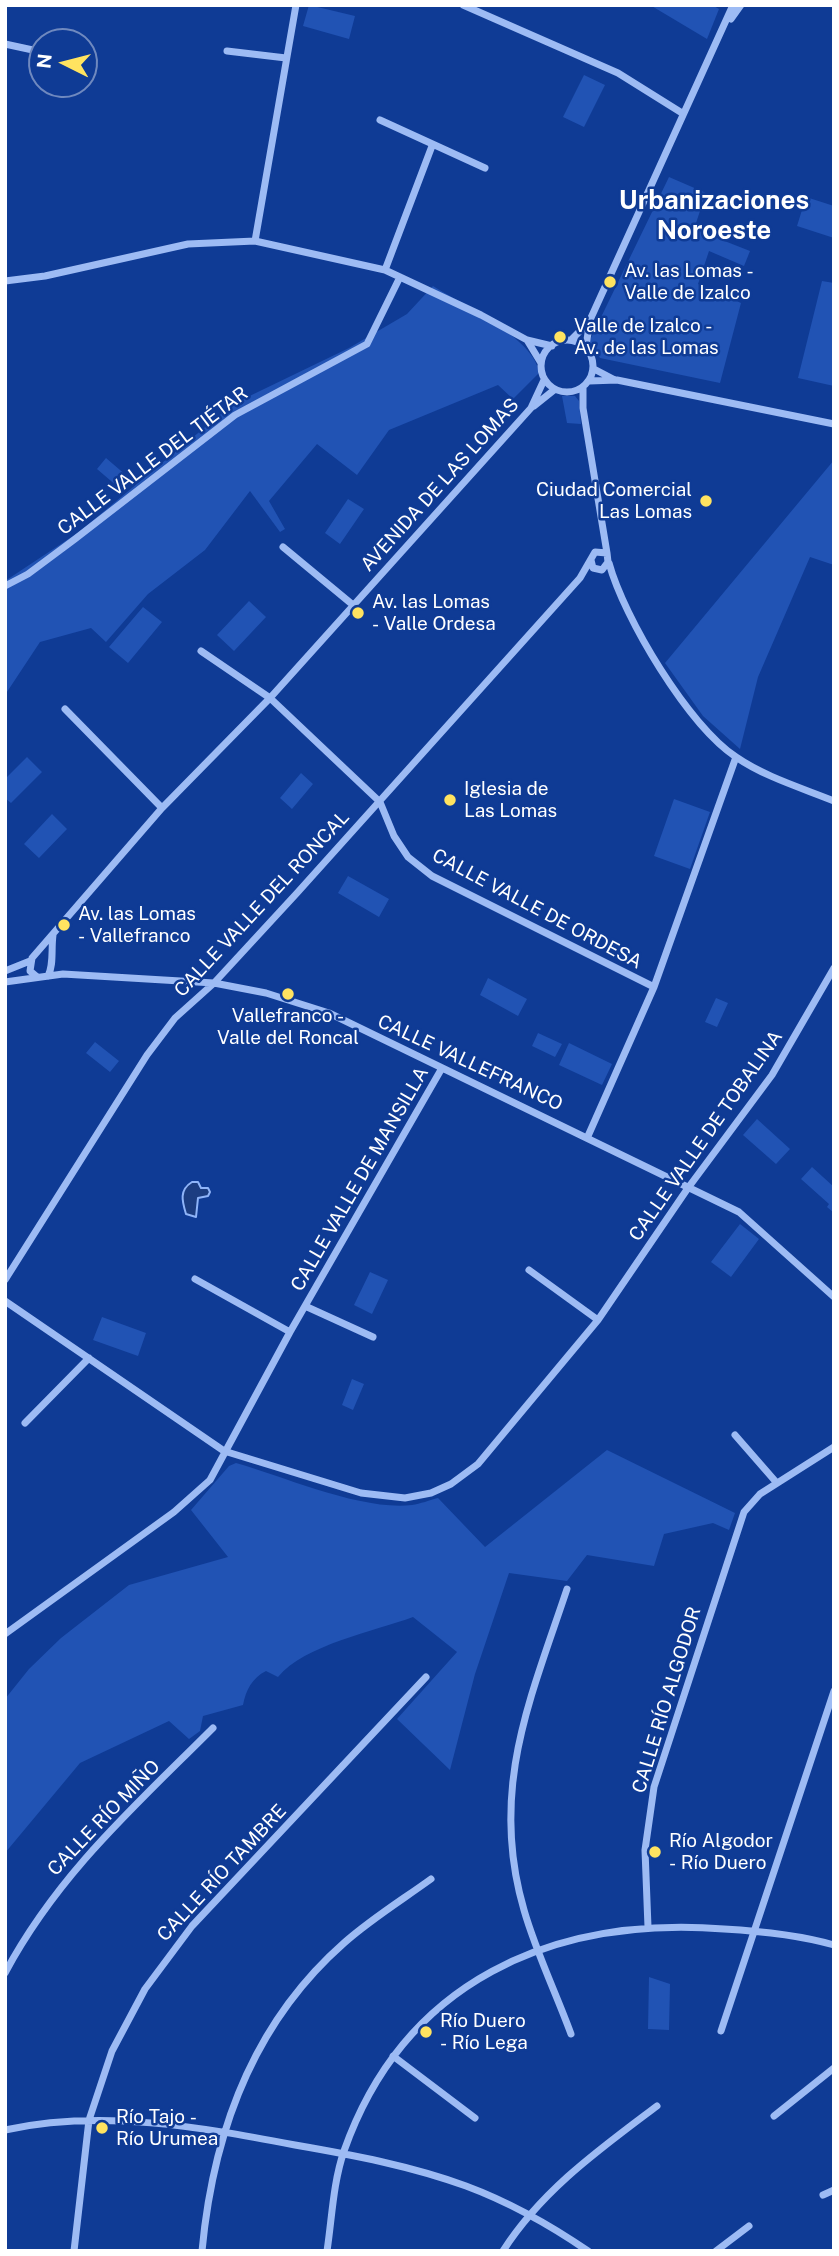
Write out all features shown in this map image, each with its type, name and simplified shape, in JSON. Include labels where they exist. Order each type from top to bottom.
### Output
[{"type":"street","points":[[255,241],[296,5]]},
{"type":"street","points":[[463,5],[618,73],[682,113]]},
{"type":"street","points":[[586,346],[590,320],[733,5]]},
{"type":"street","points":[[724,28],[741,5]]},
{"type":"street","points":[[5,44],[28,49]]},
{"type":"street","points":[[227,51],[286,58]]},
{"type":"street","points":[[380,120],[485,168]]},
{"type":"street","points":[[385,270],[432,146]]},
{"type":"street","points":[[5,281],[56,274],[188,244],[255,241],[385,270],[481,314],[527,340],[552,346],[572,339],[590,320]]},
{"type":"street","name":"CALLE VALLE DEL TIÉTAR","points":[[5,586],[28,574],[235,415],[368,344],[400,277]]},
{"type":"street","points":[[527,340],[541,363],[544,380],[554,390],[569,392],[583,388],[594,369],[593,356],[586,346],[572,339]]},
{"type":"street","points":[[541,363],[552,346]]},
{"type":"street","points":[[594,369],[617,380]]},
{"type":"street","name":"AVENIDA DE LAS LOMAS","points":[[31,959],[162,808],[270,698],[531,408],[544,380]]},
{"type":"street","points":[[589,381],[617,380],[834,424]]},
{"type":"street","points":[[583,388],[601,531],[614,582],[638,630],[691,710],[736,757],[834,801]]},
{"type":"street","points":[[531,408],[554,390]]},
{"type":"street","points":[[569,392],[584,408]]},
{"type":"street","name":"CALLE VALLE DEL RONCAL","points":[[5,1280],[147,1055],[175,1018],[214,983],[580,578],[593,556],[601,531]]},
{"type":"street","points":[[283,547],[353,606]]},
{"type":"street","points":[[593,556],[608,558]]},
{"type":"street","points":[[593,556],[599,570],[614,582]]},
{"type":"street","points":[[599,570],[608,558]]},
{"type":"street","name":"CALLE VALLE DEL RONCAL","points":[[580,578],[599,570]]},
{"type":"street","name":"CALLE VALLE DE ORDESA","points":[[201,651],[270,698],[380,802],[394,836],[408,857],[432,876],[654,988]]},
{"type":"street","points":[[65,709],[162,808]]},
{"type":"street","points":[[588,1136],[654,988],[736,757]]},
{"type":"street","points":[[5,992],[15,983],[48,976],[52,967],[50,958],[53,935]]},
{"type":"street","points":[[15,983],[6,976],[41,954],[50,958]]},
{"type":"street","points":[[31,959],[30,971],[37,977]]},
{"type":"street","name":"CALLE VALLE DE TOBALINA","points":[[5,1301],[224,1451],[361,1493],[405,1498],[431,1493],[451,1484],[478,1464],[598,1320],[688,1188],[772,1075],[834,968]]},
{"type":"street","name":"CALLE VALLEFRANCO","points":[[48,976],[63,974],[214,983],[265,993],[329,1013],[588,1136],[739,1212],[834,1297]]},
{"type":"street","name":"CALLE VALLE DE MANSILLA","points":[[5,1634],[189,1501],[209,1480],[290,1332],[442,1068]]},
{"type":"street","points":[[529,1270],[598,1320]]},
{"type":"street","points":[[195,1279],[290,1332]]},
{"type":"street","name":"CALLE VALLE DE MANSILLA","points":[[305,1306],[373,1337]]},
{"type":"street","points":[[25,1423],[89,1359]]},
{"type":"street","points":[[735,1435],[776,1482]]},
{"type":"street","name":"CALLE RÍO ALGODOR","points":[[648,1927],[645,1850],[654,1787],[739,1527],[751,1501],[776,1482],[834,1447]]},
{"type":"street","points":[[567,1589],[518,1738],[510,1802],[515,1873],[524,1911],[571,2034]]},
{"type":"street","name":"CALLE RÍO TAMBRE","points":[[74,2251],[89,2120],[123,2026],[162,1962],[192,1926],[426,1678]]},
{"type":"street","points":[[721,2031],[834,1691]]},
{"type":"street","name":"CALLE RÍO MIÑO","points":[[5,1973],[36,1918],[80,1862],[212,1728]]},
{"type":"street","points":[[202,2251],[207,2199],[223,2132],[254,2058],[294,1997],[342,1944],[431,1880]]},
{"type":"street","points":[[327,2251],[343,2154],[367,2099],[393,2056],[450,1999],[496,1967],[539,1949],[580,1937],[648,1927],[754,1931],[834,1945]]},
{"type":"street","points":[[393,2056],[475,2118]]},
{"type":"street","points":[[774,2116],[834,2068]]},
{"type":"street","points":[[503,2251],[528,2215],[569,2174],[657,2106]]},
{"type":"street","points":[[5,2130],[63,2121],[150,2122],[343,2154],[439,2177],[528,2215],[588,2251]]},
{"type":"street","points":[[823,2195],[834,2190]]},
{"type":"street","points":[[716,2251],[749,2226]]},
{"type":"shaded area","points":[[309,5],[355,16],[349,39],[303,26]]},
{"type":"shaded area","points":[[650,5],[712,5],[719,9],[707,39]]},
{"type":"shaded area","points":[[584,75],[605,85],[584,127],[563,117]]},
{"type":"shaded area","points":[[669,177],[706,193],[694,229],[750,251],[744,266],[709,251],[698,284],[741,303],[720,383],[600,358],[589,342]]},
{"type":"shaded area","points":[[806,197],[834,206],[834,238],[797,226]]},
{"type":"shaded area","points":[[822,281],[834,283],[834,386],[798,378]]},
{"type":"shaded area","points":[[433,286],[512,335],[535,360],[539,373],[513,399],[498,385],[389,430],[357,475],[317,444],[269,501],[285,529],[280,532],[250,491],[205,550],[148,594],[106,642],[91,628],[40,642],[5,695],[5,581],[79,532],[233,404],[349,348],[407,314]]},
{"type":"shaded area","points":[[562,396],[575,396],[579,401],[581,424],[567,423]]},
{"type":"shaded area","points":[[106,458],[127,476],[118,487],[97,469]]},
{"type":"shaded area","points":[[834,460],[834,565],[810,557],[758,677],[740,749],[703,716],[665,663]]},
{"type":"shaded area","points":[[348,499],[364,509],[340,544],[325,533]]},
{"type":"shaded area","points":[[249,601],[266,617],[234,651],[217,635]]},
{"type":"shaded area","points":[[143,607],[162,622],[128,663],[109,647]]},
{"type":"shaded area","points":[[27,757],[42,772],[11,803],[5,798],[5,779]]},
{"type":"shaded area","points":[[301,773],[313,784],[292,809],[280,798]]},
{"type":"shaded area","points":[[674,799],[710,812],[690,869],[654,856]]},
{"type":"shaded area","points":[[52,814],[67,829],[39,858],[24,844]]},
{"type":"shaded area","points":[[348,876],[389,899],[379,917],[338,893]]},
{"type":"shaded area","points":[[488,978],[527,999],[518,1016],[480,995]]},
{"type":"shaded area","points":[[716,998],[728,1003],[717,1027],[705,1022]]},
{"type":"shaded area","points":[[538,1033],[562,1044],[555,1057],[532,1046]]},
{"type":"shaded area","points":[[95,1042],[119,1061],[110,1072],[86,1053]]},
{"type":"shaded area","points":[[569,1043],[612,1064],[602,1085],[559,1065]]},
{"type":"shaded area","points":[[757,1119],[790,1149],[776,1164],[743,1135]]},
{"type":"shaded area","points":[[812,1167],[834,1187],[834,1213],[827,1207],[829,1204],[801,1179]]},
{"type":"shaded area","points":[[192,1182],[198,1182],[201,1188],[208,1188],[210,1192],[208,1196],[198,1198],[196,1217],[186,1214],[183,1200],[183,1192]]},
{"type":"shaded area","points":[[740,1224],[759,1239],[731,1277],[711,1262]]},
{"type":"shaded area","points":[[370,1272],[388,1280],[372,1314],[354,1305]]},
{"type":"shaded area","points":[[102,1317],[146,1333],[138,1356],[93,1340]]},
{"type":"shaded area","points":[[352,1379],[364,1384],[353,1410],[342,1405]]},
{"type":"shaded area","points":[[607,1450],[735,1513],[729,1530],[713,1523],[664,1534],[654,1566],[587,1555],[567,1581],[509,1573],[475,1674],[450,1770],[397,1719],[457,1652],[413,1617],[322,1648],[305,1656],[278,1677],[266,1671],[250,1685],[243,1705],[203,1716],[200,1731],[189,1739],[169,1721],[80,1763],[5,1853],[5,1699],[29,1669],[61,1638],[129,1585],[228,1557],[191,1510],[229,1466],[236,1463],[324,1492],[370,1503],[412,1505],[438,1498],[485,1547]]},
{"type":"shaded area","points":[[649,1977],[670,1984],[669,2030],[648,2029]]},
{"type":"place","name":"Av. las Lomas - Valle de Izalco","points":[[610,282]]},
{"type":"place","name":"Valle de Izalco - Av. de las Lomas","points":[[560,337]]},
{"type":"place","name":"Ciudad Comercial Las Lomas","points":[[706,501]]},
{"type":"place","name":"Av. las Lomas - Valle Ordesa","points":[[358,613]]},
{"type":"place","name":"Iglesia de Las Lomas","points":[[450,800]]},
{"type":"place","name":"Av. las Lomas - Vallefranco","points":[[64,925]]},
{"type":"place","name":"Vallefranco - Valle del Roncal","points":[[288,994]]},
{"type":"place","name":"Río Algodor - Río Duero","points":[[655,1852]]},
{"type":"place","name":"Río Duero - Río Lega","points":[[426,2032]]},
{"type":"place","name":"Río Tajo - Río Urumea","points":[[102,2128]]},
{"type":"district","name":"Urbanizaciones Noroeste","points":[[714,216]]}]
